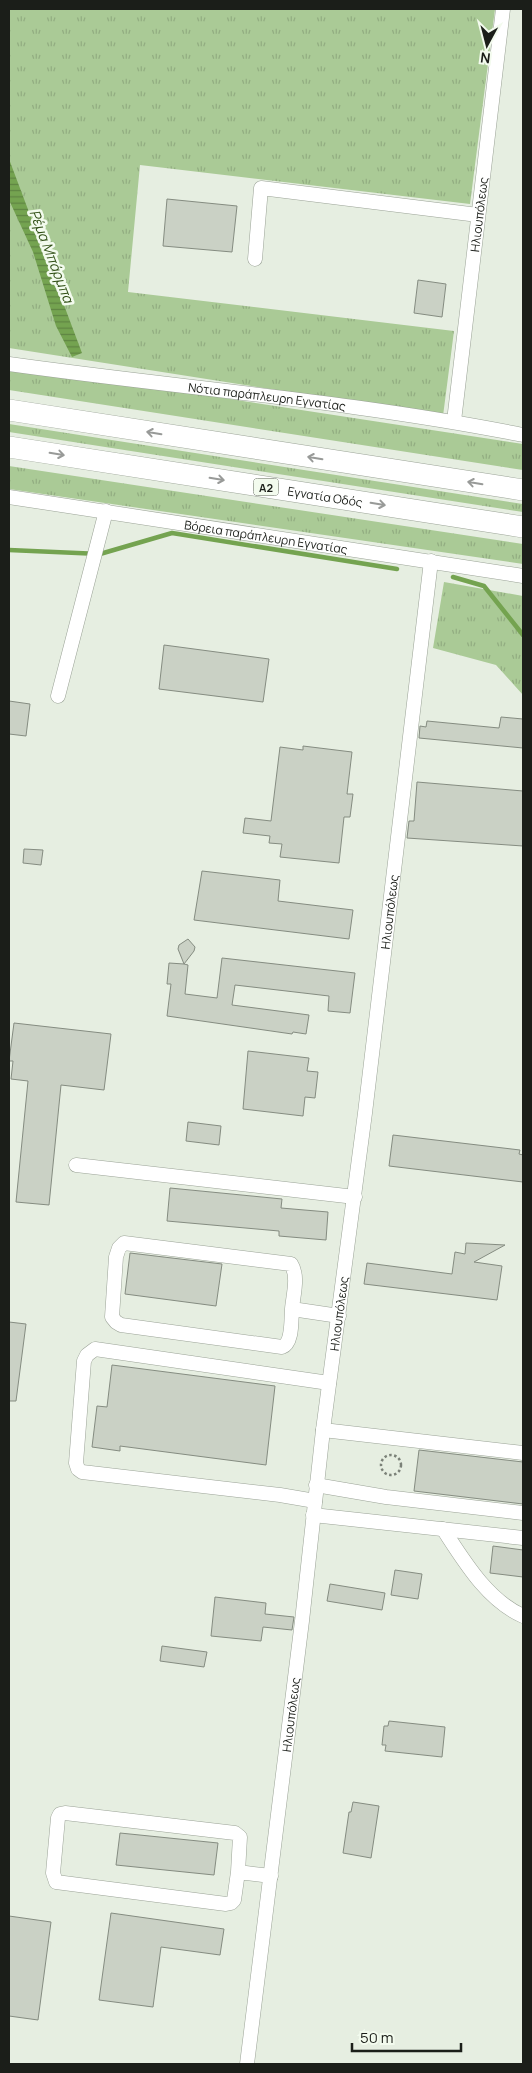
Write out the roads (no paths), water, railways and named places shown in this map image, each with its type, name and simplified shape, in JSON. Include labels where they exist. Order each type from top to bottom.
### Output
[{"type":"highway","points":[[9,410],[523,490]]},
{"type":"highway","name":"Εγνατία Οδός","points":[[9,447],[523,527]]},
{"type":"street","name":"Ηλιουπόλεως","points":[[454,421],[504,9]]},
{"type":"street","points":[[255,259],[261,188],[478,215]]},
{"type":"street","name":"Νότια παράπλευρη Εγνατίας","points":[[9,364],[223,389],[454,421],[523,435]]},
{"type":"street","name":"Βόρεια παράπλευρη Εγνατίας","points":[[9,497],[523,576]]},
{"type":"street","points":[[58,696],[106,511]]},
{"type":"street","name":"Ηλιουπόλεως","points":[[247,2064],[302,1621],[316,1485],[355,1197],[431,561]]},
{"type":"street","points":[[76,1166],[355,1197]]},
{"type":"street","points":[[124,1243],[291,1264],[295,1276],[292,1309],[289,1341],[286,1346],[282,1347],[121,1325],[112,1317],[116,1257],[124,1243]]},
{"type":"street","points":[[292,1309],[338,1316]]},
{"type":"street","points":[[315,1501],[280,1495],[82,1472],[76,1464],[84,1361],[87,1355],[95,1349],[329,1384]]},
{"type":"street","points":[[323,1430],[523,1453]]},
{"type":"street","points":[[316,1485],[396,1498],[523,1513]]},
{"type":"street","points":[[313,1515],[523,1538]]},
{"type":"street","points":[[443,1529],[474,1573],[494,1596],[523,1616]]},
{"type":"street","points":[[65,1813],[234,1833],[240,1837],[241,1842],[238,1872],[234,1900],[231,1903],[56,1882],[53,1873],[58,1818],[60,1814],[65,1813]]},
{"type":"street","points":[[238,1872],[271,1876]]},
{"type":"waterway","points":[[9,550],[100,554],[172,533],[397,569]]},
{"type":"waterway","points":[[453,577],[484,586],[523,635]]},
{"type":"water label","name":"Ρέμα Μπάρμπα","points":[[52,256]]}]
